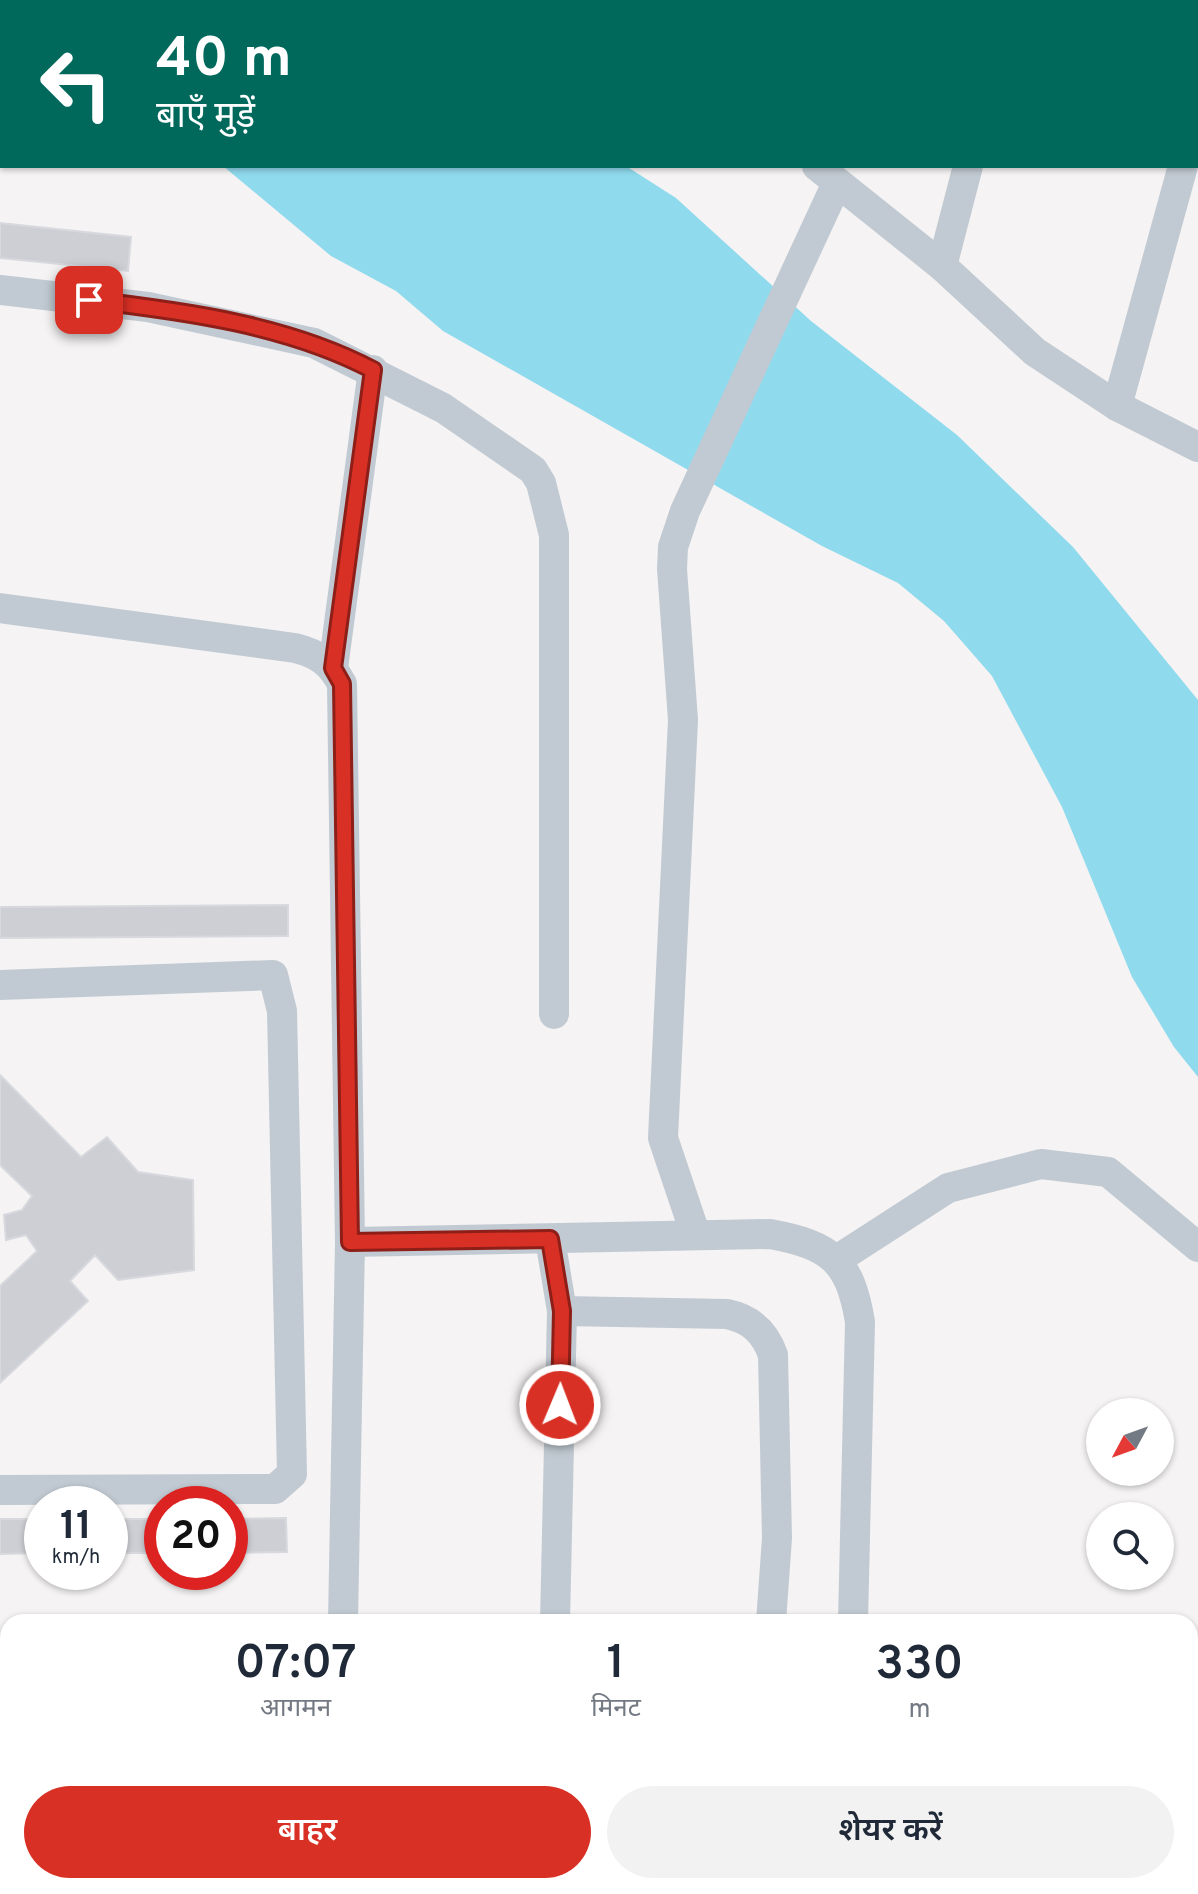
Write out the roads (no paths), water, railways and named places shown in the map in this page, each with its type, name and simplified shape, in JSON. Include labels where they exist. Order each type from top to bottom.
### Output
[{"type":"lane","points":[[942,266],[967,168]]},
{"type":"lane","points":[[1117,406],[1182,168]]},
{"type":"lane","points":[[695,1233],[663,1138],[683,720],[673,547],[685,511],[793,277],[827,174],[942,266],[1035,352],[1117,406],[1198,447]]},
{"type":"lane","points":[[0,290],[148,307],[314,343],[373,370],[443,408],[519,457],[533,470],[547,504],[554,535],[554,1014]]},
{"type":"lane","points":[[333,668],[373,370]]},
{"type":"lane","points":[[0,608],[295,648],[317,654],[333,668],[342,684],[350,1242],[343,1614]]},
{"type":"lane","points":[[0,985],[273,975],[282,1011],[292,1474],[275,1489],[0,1490]]},
{"type":"lane","points":[[838,1259],[948,1188],[1041,1164],[1108,1172],[1198,1247]]},
{"type":"lane","points":[[350,1242],[695,1233],[770,1234],[806,1241],[838,1259],[854,1286],[860,1322],[853,1614]]},
{"type":"lane","points":[[550,1239],[562,1311],[555,1614]]},
{"type":"lane","points":[[562,1311],[727,1314],[744,1317],[768,1341],[773,1355],[777,1538],[772,1614]]},
{"type":"water","points":[[225,168],[629,168],[676,198],[811,321],[957,435],[1073,547],[1198,700],[1198,1077],[1174,1047],[1132,977],[1062,807],[992,676],[944,621],[898,583],[822,546],[443,331],[396,291],[331,256]]}]
